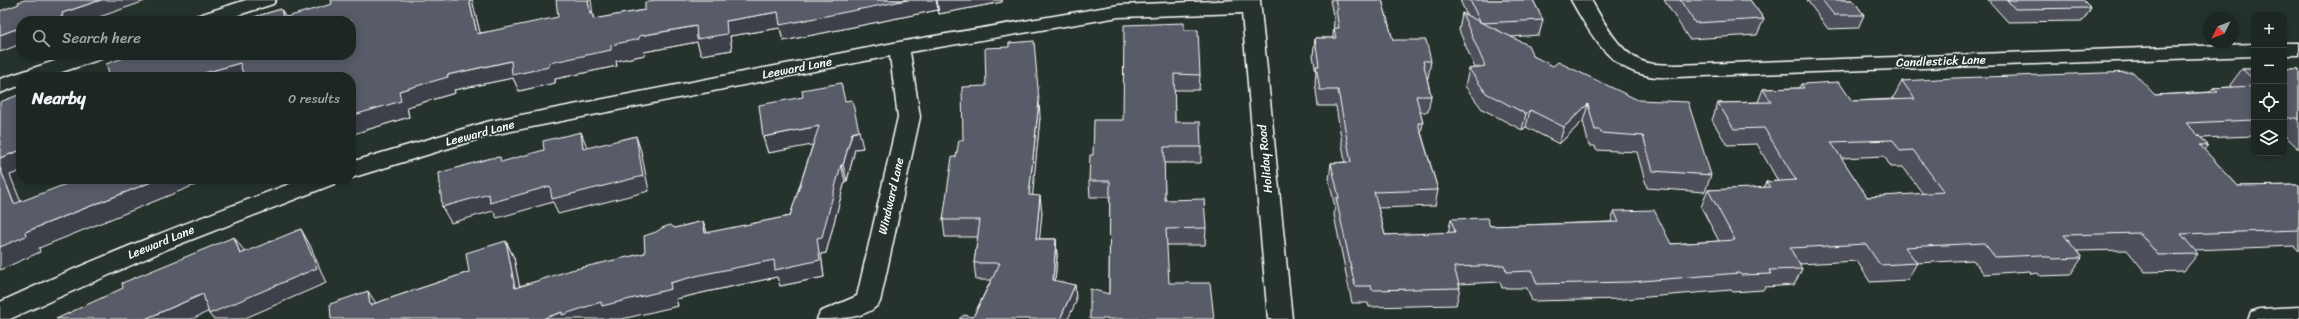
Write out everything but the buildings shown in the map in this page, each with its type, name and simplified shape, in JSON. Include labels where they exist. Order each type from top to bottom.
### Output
[{"type":"street","points":[[216,16],[266,0]]},
{"type":"street","name":"Candlestick Lane","points":[[1581,0],[1600,32],[1629,64],[1645,70],[2251,50]]},
{"type":"street","name":"Leeward Lane","points":[[356,168],[490,128],[899,48],[1119,11],[1250,3]]},
{"type":"street","name":"Holiday Road","points":[[1250,3],[1280,319]]},
{"type":"street","name":"Windward Lane","points":[[829,319],[868,302],[909,117],[899,48]]},
{"type":"street","points":[[2287,49],[2299,48]]},
{"type":"street","points":[[40,72],[78,60]]},
{"type":"street","points":[[0,86],[16,80]]},
{"type":"street","name":"Leeward Lane","points":[[0,313],[68,280],[191,229],[312,184]]},
{"type":"street","points":[[2260,319],[2299,317]]}]
